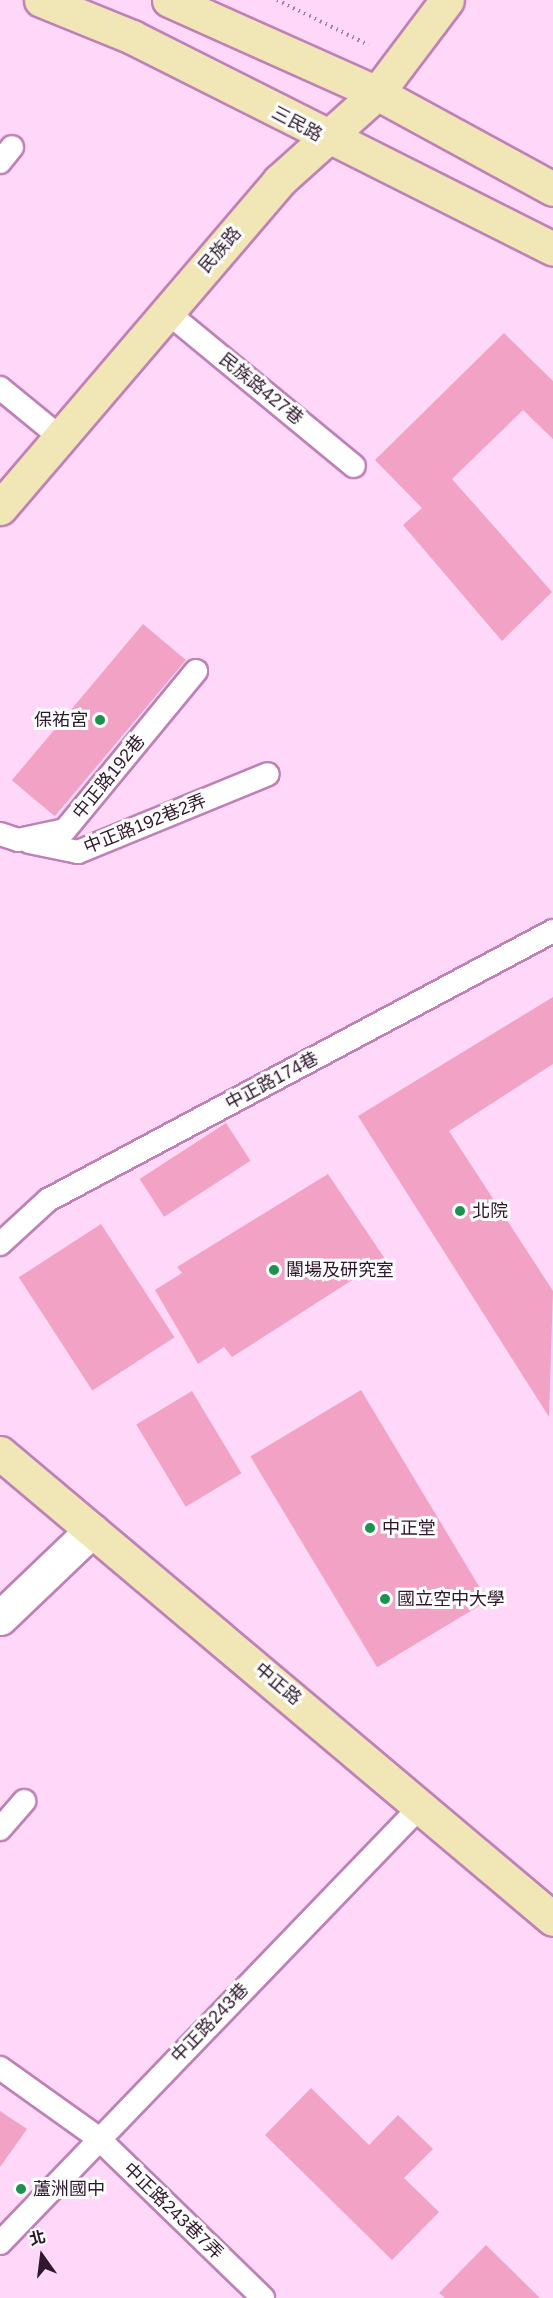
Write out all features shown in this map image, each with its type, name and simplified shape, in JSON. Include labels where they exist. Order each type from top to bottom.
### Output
[{"type":"street","name":"三民路","points":[[41,0],[132,37],[325,138],[553,249]]},
{"type":"street","points":[[169,0],[376,93],[553,189]]},
{"type":"street","name":"民族路","points":[[0,508],[279,182],[376,93],[447,0]]},
{"type":"street","name":"中正路","points":[[0,1453],[422,1805],[553,1919]]},
{"type":"street","points":[[0,1618],[92,1530]]},
{"type":"lane","name":"民族路427巷","points":[[167,312],[354,466]]},
{"type":"lane","points":[[0,388],[61,438]]},
{"type":"lane","name":"中正路192巷","points":[[9,837],[65,830],[196,671]]},
{"type":"lane","name":"中正路192巷2弄","points":[[9,837],[78,852],[268,774]]},
{"type":"lane","name":"中正路174巷","points":[[0,1244],[48,1200],[553,932]]},
{"type":"lane","points":[[0,1829],[24,1801]]},
{"type":"lane","name":"中正路243巷","points":[[0,2243],[98,2138],[422,1805]]},
{"type":"lane","name":"中正路243巷7弄","points":[[0,2068],[98,2138],[250,2293]]},
{"type":"building","points":[[504,333],[553,381],[553,439],[523,410],[452,479],[552,592],[502,641],[403,525],[422,508],[375,460]]},
{"type":"building","name":"保祐宮","points":[[143,624],[186,660],[55,816],[12,780]]},
{"type":"building","name":"北院","points":[[553,997],[553,1064],[449,1131],[553,1291],[549,1417],[358,1116]]},
{"type":"building","points":[[226,1123],[251,1161],[164,1217],[140,1179]]},
{"type":"building","name":"闈場及研究室","points":[[328,1174],[385,1259],[232,1357],[224,1347],[198,1364],[155,1290],[182,1273],[177,1267]]},
{"type":"building","points":[[101,1224],[175,1337],[92,1391],[19,1277]]},
{"type":"building","name":"中正堂","points":[[361,1390],[488,1601],[377,1667],[250,1456]]},
{"type":"building","points":[[192,1391],[241,1473],[186,1507],[136,1424]]},
{"type":"building","points":[[311,2088],[369,2145],[398,2115],[433,2149],[404,2178],[439,2212],[392,2260],[265,2135]]},
{"type":"building","points":[[0,2111],[27,2129],[0,2167]]},
{"type":"building","points":[[486,2245],[540,2298],[445,2298],[439,2293]]},
{"type":"place","name":"保祐宮","points":[[100,720]]},
{"type":"place","name":"北院","points":[[460,1211]]},
{"type":"place","name":"闈場及研究室","points":[[274,1270]]},
{"type":"place","name":"中正堂","points":[[370,1528]]},
{"type":"place","name":"國立空中大學","points":[[385,1599]]},
{"type":"place","name":"蘆洲國中","points":[[21,2189]]}]
